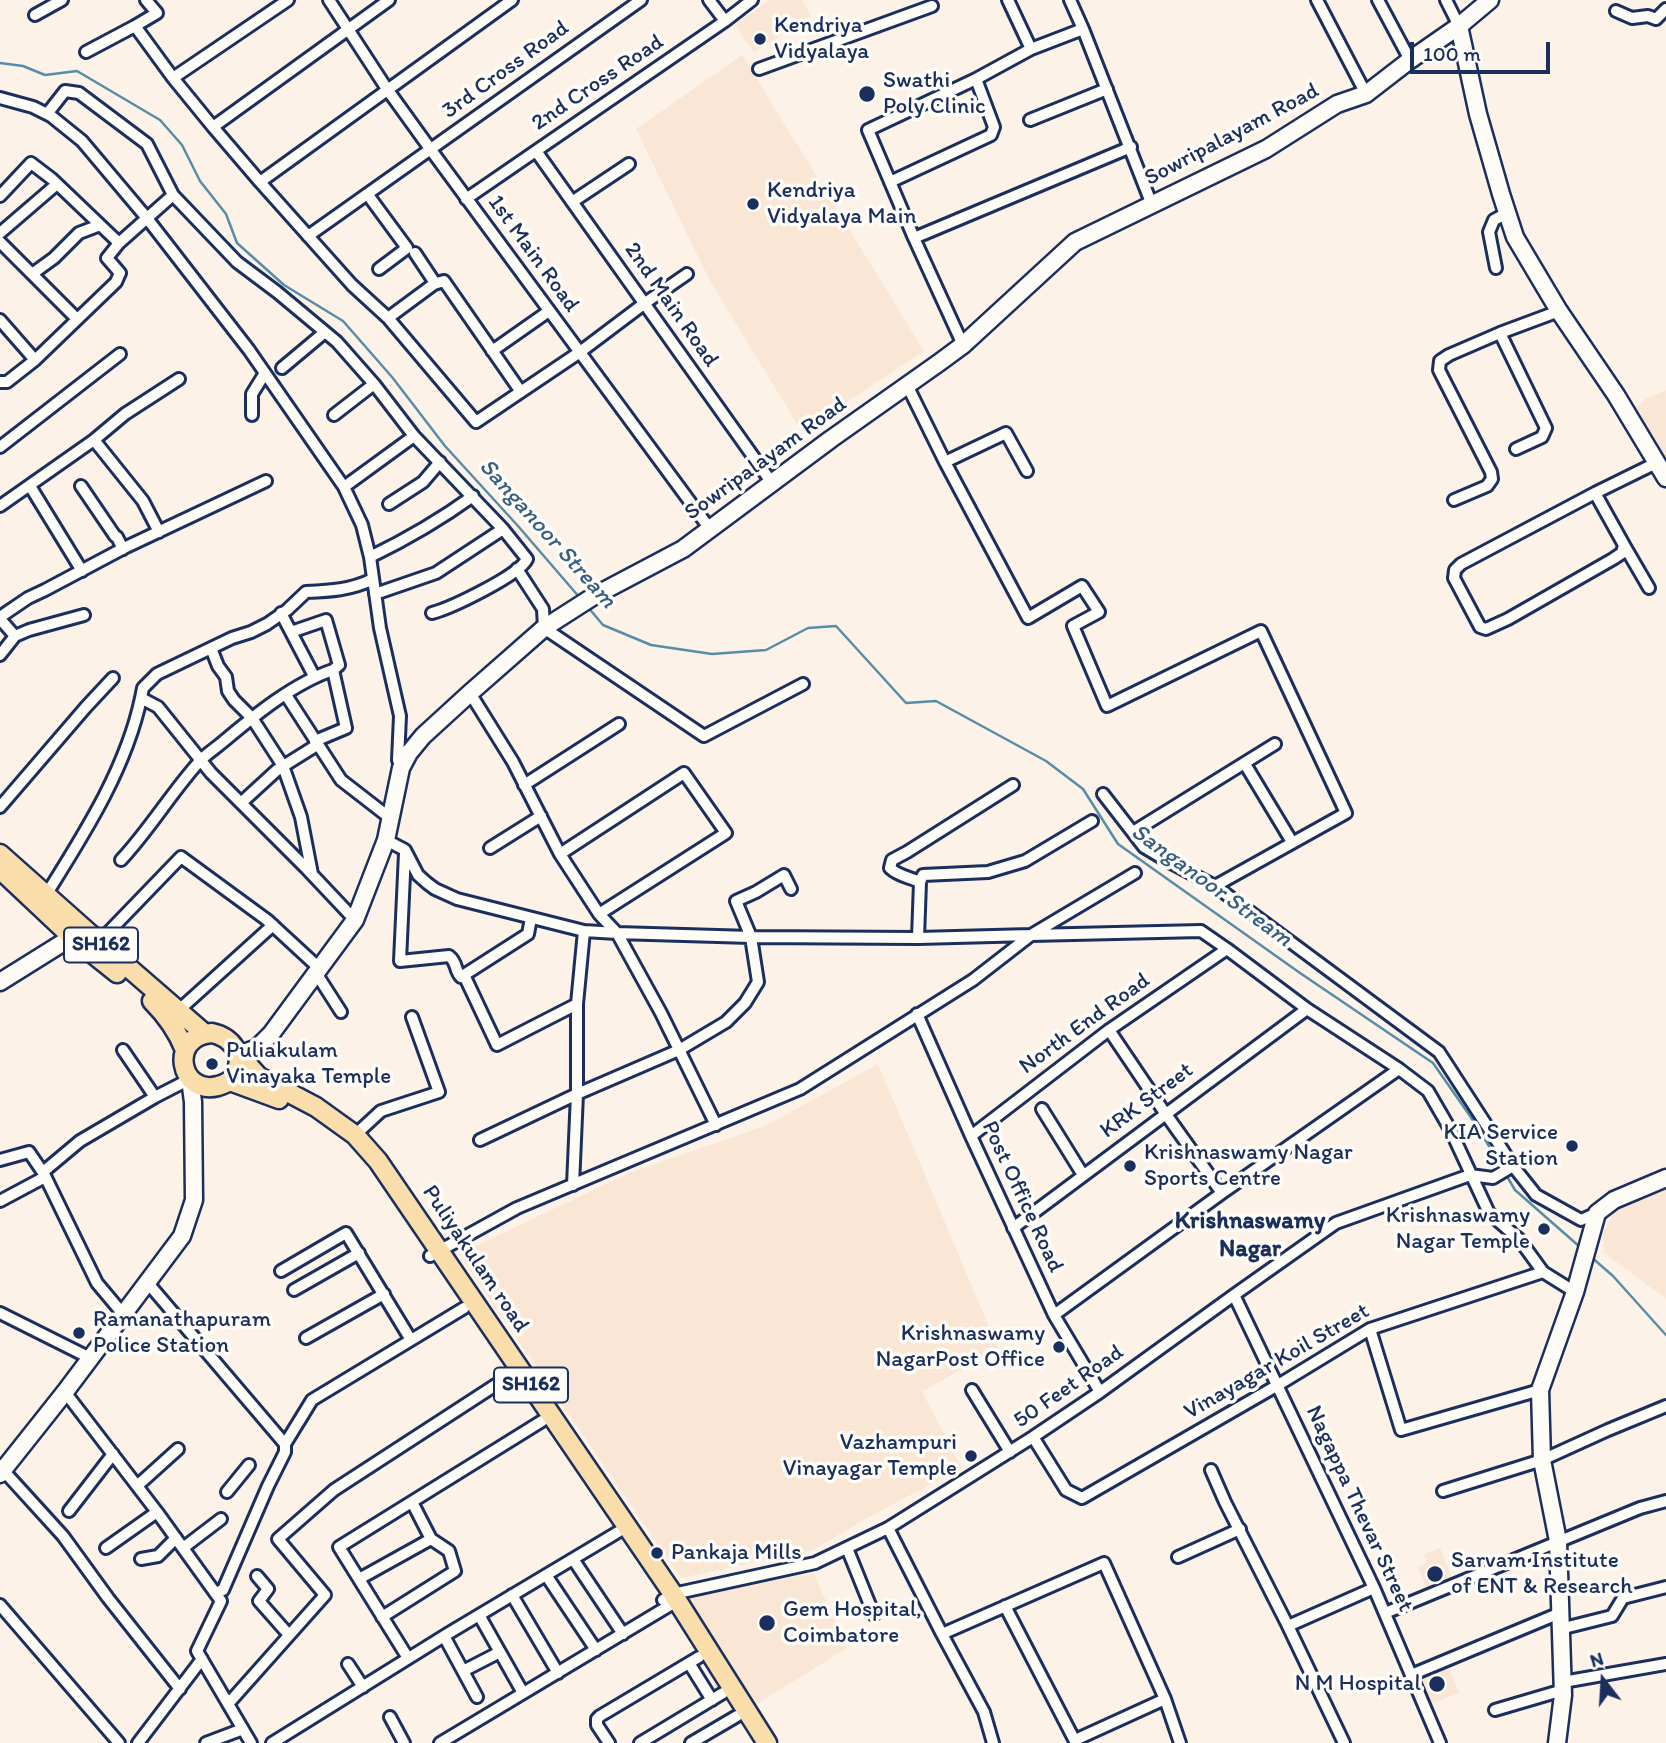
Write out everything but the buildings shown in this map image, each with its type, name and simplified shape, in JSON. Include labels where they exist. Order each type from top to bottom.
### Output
[{"type":"main road","name":"SH162","points":[[0,853],[46,895],[94,946],[205,1034]]},
{"type":"main road","name":"SH162","points":[[0,869],[72,937],[94,946]]},
{"type":"main road","points":[[94,946],[154,1003],[178,1031],[185,1050]]},
{"type":"main road","name":"Puliyakulam road","points":[[205,1034],[212,1033],[226,1038],[259,1077],[316,1107],[355,1135],[378,1161],[464,1308],[618,1532],[670,1601],[694,1660],[718,1697],[737,1716],[754,1743]]},
{"type":"main road","points":[[205,1034],[196,1037],[185,1050],[183,1065],[190,1079],[197,1084],[214,1087],[230,1081],[237,1069],[239,1055]]},
{"type":"main road","name":"Puliyakulam road","points":[[230,1081],[280,1099],[314,1117],[342,1136],[366,1161],[434,1253],[767,1743]]},
{"type":"street","points":[[35,15],[62,0]]},
{"type":"street","points":[[86,52],[157,13],[146,0]]},
{"type":"street","points":[[173,78],[288,0]]},
{"type":"street","name":"1st Main Road","points":[[329,0],[387,89],[466,199],[710,529]]},
{"type":"street","points":[[213,127],[389,0]]},
{"type":"street","points":[[260,182],[512,0]]},
{"type":"street","name":"3rd Cross Road","points":[[308,236],[640,0]]},
{"type":"street","points":[[709,0],[725,21]]},
{"type":"street","name":"2nd Cross Road","points":[[466,199],[752,0]]},
{"type":"street","points":[[1009,0],[1031,49]]},
{"type":"street","points":[[1070,0],[1153,205]]},
{"type":"street","points":[[1317,0],[1366,94]]},
{"type":"street","points":[[1378,0],[1410,60]]},
{"type":"street","points":[[1446,0],[1459,26],[1478,114],[1515,237],[1666,478]]},
{"type":"street","name":"Sowripalayam Road","points":[[239,1055],[257,1048],[271,1034],[355,919],[386,840],[401,768],[410,753],[423,736],[544,628],[594,596],[683,549],[963,345],[1075,242],[1266,149],[1337,104],[1366,94],[1490,0]]},
{"type":"street","points":[[759,69],[932,6]]},
{"type":"street","points":[[1616,11],[1632,18],[1648,16],[1656,19],[1666,9]]},
{"type":"street","points":[[135,26],[173,78],[260,182],[352,285],[388,318],[476,422],[580,352],[687,274]]},
{"type":"street","points":[[963,345],[868,130],[976,79],[1031,49],[1083,29]]},
{"type":"street","points":[[890,182],[991,135],[994,127],[976,79]]},
{"type":"street","points":[[1030,120],[1107,89]]},
{"type":"street","points":[[47,114],[65,91],[79,93],[147,144],[173,195],[236,262],[277,292],[344,349],[414,436],[472,496],[527,559],[517,569],[462,602],[432,613]]},
{"type":"street","points":[[0,98],[33,107],[47,114],[82,141],[249,350],[344,487],[362,525],[370,557],[380,628],[400,716],[398,760],[401,768]]},
{"type":"street","points":[[914,238],[1130,147]]},
{"type":"street","name":"2nd Main Road","points":[[536,151],[772,483]]},
{"type":"street","points":[[0,197],[32,163],[118,243]]},
{"type":"street","points":[[572,202],[629,164]]},
{"type":"street","points":[[0,233],[57,184]]},
{"type":"street","points":[[0,382],[7,382],[35,360],[116,282],[120,273],[107,258],[118,243],[173,195]]},
{"type":"street","points":[[368,195],[408,248],[379,269]]},
{"type":"street","points":[[1496,268],[1489,232],[1494,220],[1507,213]]},
{"type":"street","points":[[32,274],[54,258],[79,233],[100,225]]},
{"type":"street","points":[[0,242],[77,319]]},
{"type":"street","points":[[415,254],[435,284]]},
{"type":"street","points":[[388,318],[435,284],[444,281],[521,392]]},
{"type":"street","points":[[492,351],[549,311]]},
{"type":"street","points":[[1454,500],[1488,486],[1492,479],[1491,472],[1439,370],[1440,361],[1500,333],[1559,311]]},
{"type":"street","points":[[0,320],[35,360]]},
{"type":"street","points":[[282,368],[325,332]]},
{"type":"street","points":[[1500,333],[1546,428],[1542,437],[1516,449]]},
{"type":"street","points":[[0,447],[120,354]]},
{"type":"street","points":[[252,415],[252,394],[265,373]]},
{"type":"street","points":[[0,506],[94,440],[125,414],[179,379]]},
{"type":"street","points":[[334,415],[374,384]]},
{"type":"street","points":[[907,384],[1028,618],[1082,586],[1099,612],[1073,625],[1107,706],[1261,631],[1346,813],[1215,886]]},
{"type":"street","points":[[945,462],[1006,433],[1027,471]]},
{"type":"street","points":[[344,487],[414,436]]},
{"type":"street","points":[[94,440],[143,501],[159,532]]},
{"type":"street","points":[[389,504],[423,482],[440,462]]},
{"type":"street","points":[[1624,545],[1622,553],[1613,559],[1486,629],[1479,626],[1454,578],[1455,570],[1461,564],[1656,463]]},
{"type":"street","points":[[15,636],[0,618],[28,597],[265,481]]},
{"type":"street","points":[[30,486],[82,571]]},
{"type":"street","points":[[81,486],[123,549]]},
{"type":"street","points":[[1595,493],[1649,588]]},
{"type":"street","points":[[370,557],[414,536],[472,496]]},
{"type":"street","points":[[375,594],[436,572],[503,530]]},
{"type":"street","points":[[517,569],[543,609],[544,628],[704,736],[803,684]]},
{"type":"street","points":[[46,895],[87,829],[116,771],[138,713],[143,688],[157,674],[267,624],[306,592],[359,587],[373,579]]},
{"type":"street","points":[[281,613],[314,676]]},
{"type":"street","points":[[0,655],[15,636],[84,615]]},
{"type":"street","points":[[121,860],[141,839],[200,761],[252,718],[314,676],[340,665],[326,621],[291,632]]},
{"type":"street","points":[[211,648],[226,677],[228,691],[252,718],[284,766],[301,817],[312,874]]},
{"type":"street","points":[[241,803],[266,779],[316,743],[346,728],[332,670]]},
{"type":"street","points":[[0,807],[113,678]]},
{"type":"street","points":[[470,693],[513,762],[560,854],[599,914],[617,933],[662,1013],[716,1125]]},
{"type":"street","points":[[286,695],[341,780],[390,818]]},
{"type":"street","points":[[141,698],[158,707],[200,761],[355,919]]},
{"type":"street","points":[[524,785],[619,724]]},
{"type":"street","points":[[1133,832],[1275,744]]},
{"type":"street","points":[[1245,764],[1292,842]]},
{"type":"street","points":[[560,854],[684,774],[726,833],[599,914]]},
{"type":"street","points":[[920,882],[896,874],[890,868],[891,860],[1013,785]]},
{"type":"street","points":[[1102,794],[1144,847],[1215,886],[1438,1052],[1513,1166],[1536,1195],[1581,1220],[1597,1213],[1614,1200],[1666,1178]]},
{"type":"street","points":[[490,848],[541,816]]},
{"type":"street","points":[[918,937],[920,882],[923,875],[988,872],[1025,861],[1092,821]]},
{"type":"street","points":[[386,840],[405,850],[418,875],[435,889],[457,899],[584,932],[751,937],[918,937],[1201,931],[1307,1009],[1428,1091],[1450,1129],[1489,1213],[1519,1239],[1543,1272],[1575,1292]]},
{"type":"street","points":[[405,850],[400,961],[449,956],[454,960],[458,974],[464,975],[528,934],[530,918]]},
{"type":"street","points":[[94,946],[181,857],[273,925],[318,970],[341,1012]]},
{"type":"street","points":[[434,1253],[517,1208],[800,1089],[974,980],[1031,935],[1135,873]]},
{"type":"street","points":[[480,1140],[679,1050],[726,1022],[745,1003],[758,982],[751,937],[736,901],[784,875],[792,889]]},
{"type":"street","points":[[178,1011],[273,925]]},
{"type":"street","points":[[573,1185],[577,1004],[584,932]]},
{"type":"street","points":[[0,982],[72,937]]},
{"type":"street","name":"North End Road","points":[[971,1136],[1109,1030],[1227,949]]},
{"type":"street","points":[[464,975],[497,1045],[577,1004]]},
{"type":"street","name":"KRK Street","points":[[1013,1228],[1307,1009]]},
{"type":"street","name":"Post Office Road","points":[[918,1014],[1054,1315],[1100,1392]]},
{"type":"street","points":[[355,1135],[381,1111],[439,1092],[412,1017]]},
{"type":"street","points":[[1109,1030],[1222,1193]]},
{"type":"street","points":[[123,1051],[155,1097]]},
{"type":"street","points":[[1054,1315],[1399,1069]]},
{"type":"street","points":[[0,1201],[44,1175],[80,1141],[190,1079],[194,1102],[194,1200],[182,1236],[65,1392],[1,1469],[63,1536],[180,1689]]},
{"type":"street","points":[[1042,1108],[1083,1175]]},
{"type":"street","points":[[0,1160],[29,1152],[44,1175],[97,1283],[123,1314]]},
{"type":"street","points":[[1470,1175],[1493,1178],[1513,1166]]},
{"type":"street","name":"50 Feet Road","points":[[440,1743],[623,1634],[670,1601],[815,1563],[888,1528],[1034,1437],[1336,1223],[1470,1175]]},
{"type":"street","points":[[1557,1743],[1563,1686],[1558,1541],[1542,1460],[1540,1390],[1575,1292],[1597,1213]]},
{"type":"street","points":[[281,1271],[346,1233],[411,1340]]},
{"type":"street","points":[[294,1290],[359,1253]]},
{"type":"street","name":"Vinayagar Koil Street","points":[[1034,1437],[1066,1490],[1082,1498],[1370,1329],[1543,1272]]},
{"type":"street","points":[[147,1282],[285,1444]]},
{"type":"street","points":[[306,1338],[384,1294]]},
{"type":"street","name":"Nagappa Thevar Street","points":[[1234,1295],[1374,1588],[1440,1743]]},
{"type":"street","points":[[215,1593],[223,1590],[285,1452],[285,1444],[312,1400],[464,1308]]},
{"type":"street","points":[[0,1313],[90,1358]]},
{"type":"street","points":[[1370,1329],[1401,1430],[1540,1390]]},
{"type":"street","points":[[228,1704],[325,1595],[278,1539],[334,1490],[512,1375]]},
{"type":"street","points":[[972,1390],[1010,1452]]},
{"type":"street","points":[[65,1392],[221,1601],[197,1651],[251,1743]]},
{"type":"street","points":[[1443,1491],[1542,1460],[1666,1406]]},
{"type":"street","points":[[408,1658],[339,1548],[542,1421]]},
{"type":"street","points":[[137,1486],[178,1449]]},
{"type":"street","points":[[69,1511],[113,1454]]},
{"type":"street","points":[[227,1492],[250,1465]]},
{"type":"street","points":[[1211,1470],[1344,1743]]},
{"type":"street","points":[[1385,1613],[1640,1508],[1666,1501]]},
{"type":"street","points":[[382,1617],[455,1571],[449,1551],[431,1539],[412,1502]]},
{"type":"street","points":[[106,1548],[157,1513]]},
{"type":"street","points":[[183,1548],[221,1518]]},
{"type":"street","points":[[888,1528],[984,1712],[993,1743]]},
{"type":"street","points":[[1178,1557],[1240,1529]]},
{"type":"street","points":[[272,1743],[618,1532]]},
{"type":"street","points":[[141,1559],[158,1556],[176,1538]]},
{"type":"street","points":[[359,1579],[431,1539]]},
{"type":"street","points":[[847,1548],[874,1615]]},
{"type":"street","points":[[573,1559],[623,1634]]},
{"type":"street","points":[[942,1634],[1104,1563],[1165,1699],[1180,1743]]},
{"type":"street","points":[[546,1575],[596,1650]]},
{"type":"street","points":[[257,1576],[268,1589],[259,1601],[289,1635]]},
{"type":"street","points":[[1411,1675],[1560,1621],[1612,1616],[1623,1598],[1666,1587]]},
{"type":"street","points":[[1288,1626],[1374,1588]]},
{"type":"street","points":[[512,1595],[558,1673]]},
{"type":"street","points":[[0,1605],[119,1743]]},
{"type":"street","points":[[1005,1606],[1076,1742],[1165,1699]]},
{"type":"street","points":[[479,1615],[523,1693]]},
{"type":"street","points":[[444,1636],[477,1697]]},
{"type":"street","points":[[463,1671],[500,1651]]},
{"type":"street","points":[[138,1743],[202,1660]]},
{"type":"street","points":[[608,1743],[597,1725],[600,1716],[694,1660]]},
{"type":"street","points":[[348,1664],[363,1687]]},
{"type":"street","points":[[1495,1710],[1563,1686],[1666,1664]]},
{"type":"street","points":[[640,1743],[718,1697]]},
{"type":"street","points":[[691,1743],[737,1716]]},
{"type":"street","points":[[390,1717],[404,1743]]},
{"type":"street","points":[[206,1743],[243,1729]]},
{"type":"shaded area","name":"Kendriya Vidyalaya","points":[[769,0],[802,0],[811,16],[754,52],[735,25]]},
{"type":"shaded area","name":"Kendriya Vidyalaya Main","points":[[742,55],[924,351],[802,432],[709,279],[636,129]]},
{"type":"shaded area","points":[[1666,390],[1666,468],[1631,412],[1646,399]]},
{"type":"shaded area","points":[[878,1064],[998,1348],[922,1392],[962,1468],[813,1550],[681,1578],[459,1254],[629,1173],[765,1126]]},
{"type":"shaded area","points":[[1666,1189],[1666,1299],[1604,1253],[1603,1233],[1615,1210]]},
{"type":"shaded area","name":"Sarvam Institute of ENT & Research","points":[[1440,1548],[1453,1580],[1427,1590],[1418,1567],[1427,1563],[1424,1554]]},
{"type":"shaded area","name":"Gem Hospital, Coimbatore","points":[[814,1574],[847,1648],[752,1707],[681,1597]]},
{"type":"shaded area","name":"N M Hospital","points":[[1447,1663],[1459,1693],[1428,1705],[1416,1675]]},
{"type":"waterway","name":"Sanganoor Stream","points":[[0,63],[23,66],[45,75],[77,71],[160,120],[182,145],[200,181],[226,214],[237,243],[284,285],[343,321],[392,377],[445,446],[580,598]]},
{"type":"waterway","name":"Sanganoor Stream","points":[[587,606],[603,625],[651,645],[712,654],[766,650],[808,628],[836,626],[906,703],[936,701],[1046,761],[1083,789],[1118,844],[1433,1063],[1477,1126],[1502,1168]]},
{"type":"waterway","name":"Sanganoor Stream","points":[[1505,1173],[1515,1190],[1580,1247]]},
{"type":"waterway","name":"Sanganoor Stream","points":[[1590,1256],[1613,1276],[1666,1335]]},
{"type":"place","name":"Kendriya Vidyalaya","points":[[760,39]]},
{"type":"place","name":"Swathi Poly Clinic","points":[[867,94]]},
{"type":"place","name":"Kendriya Vidyalaya Main","points":[[753,204]]},
{"type":"place","name":"Puliakulam Vinayaka Temple","points":[[212,1064]]},
{"type":"place","name":"KIA Service Station","points":[[1572,1146]]},
{"type":"place","name":"Krishnaswamy Nagar Sports Centre","points":[[1130,1166]]},
{"type":"place","name":"Krishnaswamy Nagar Temple","points":[[1544,1229]]},
{"type":"place","name":"Ramanathapuram Police Station","points":[[79,1333]]},
{"type":"place","name":"Krishnaswamy NagarPost Office","points":[[1059,1347]]},
{"type":"place","name":"Vazhampuri Vinayagar Temple","points":[[971,1456]]},
{"type":"place","name":"Pankaja Mills","points":[[657,1553]]},
{"type":"place","name":"Sarvam Institute of ENT & Research","points":[[1435,1574]]},
{"type":"place","name":"Gem Hospital, Coimbatore","points":[[767,1623]]},
{"type":"place","name":"N M Hospital","points":[[1437,1684]]},
{"type":"district","name":"Krishnaswamy Nagar","points":[[1250,1236]]}]
